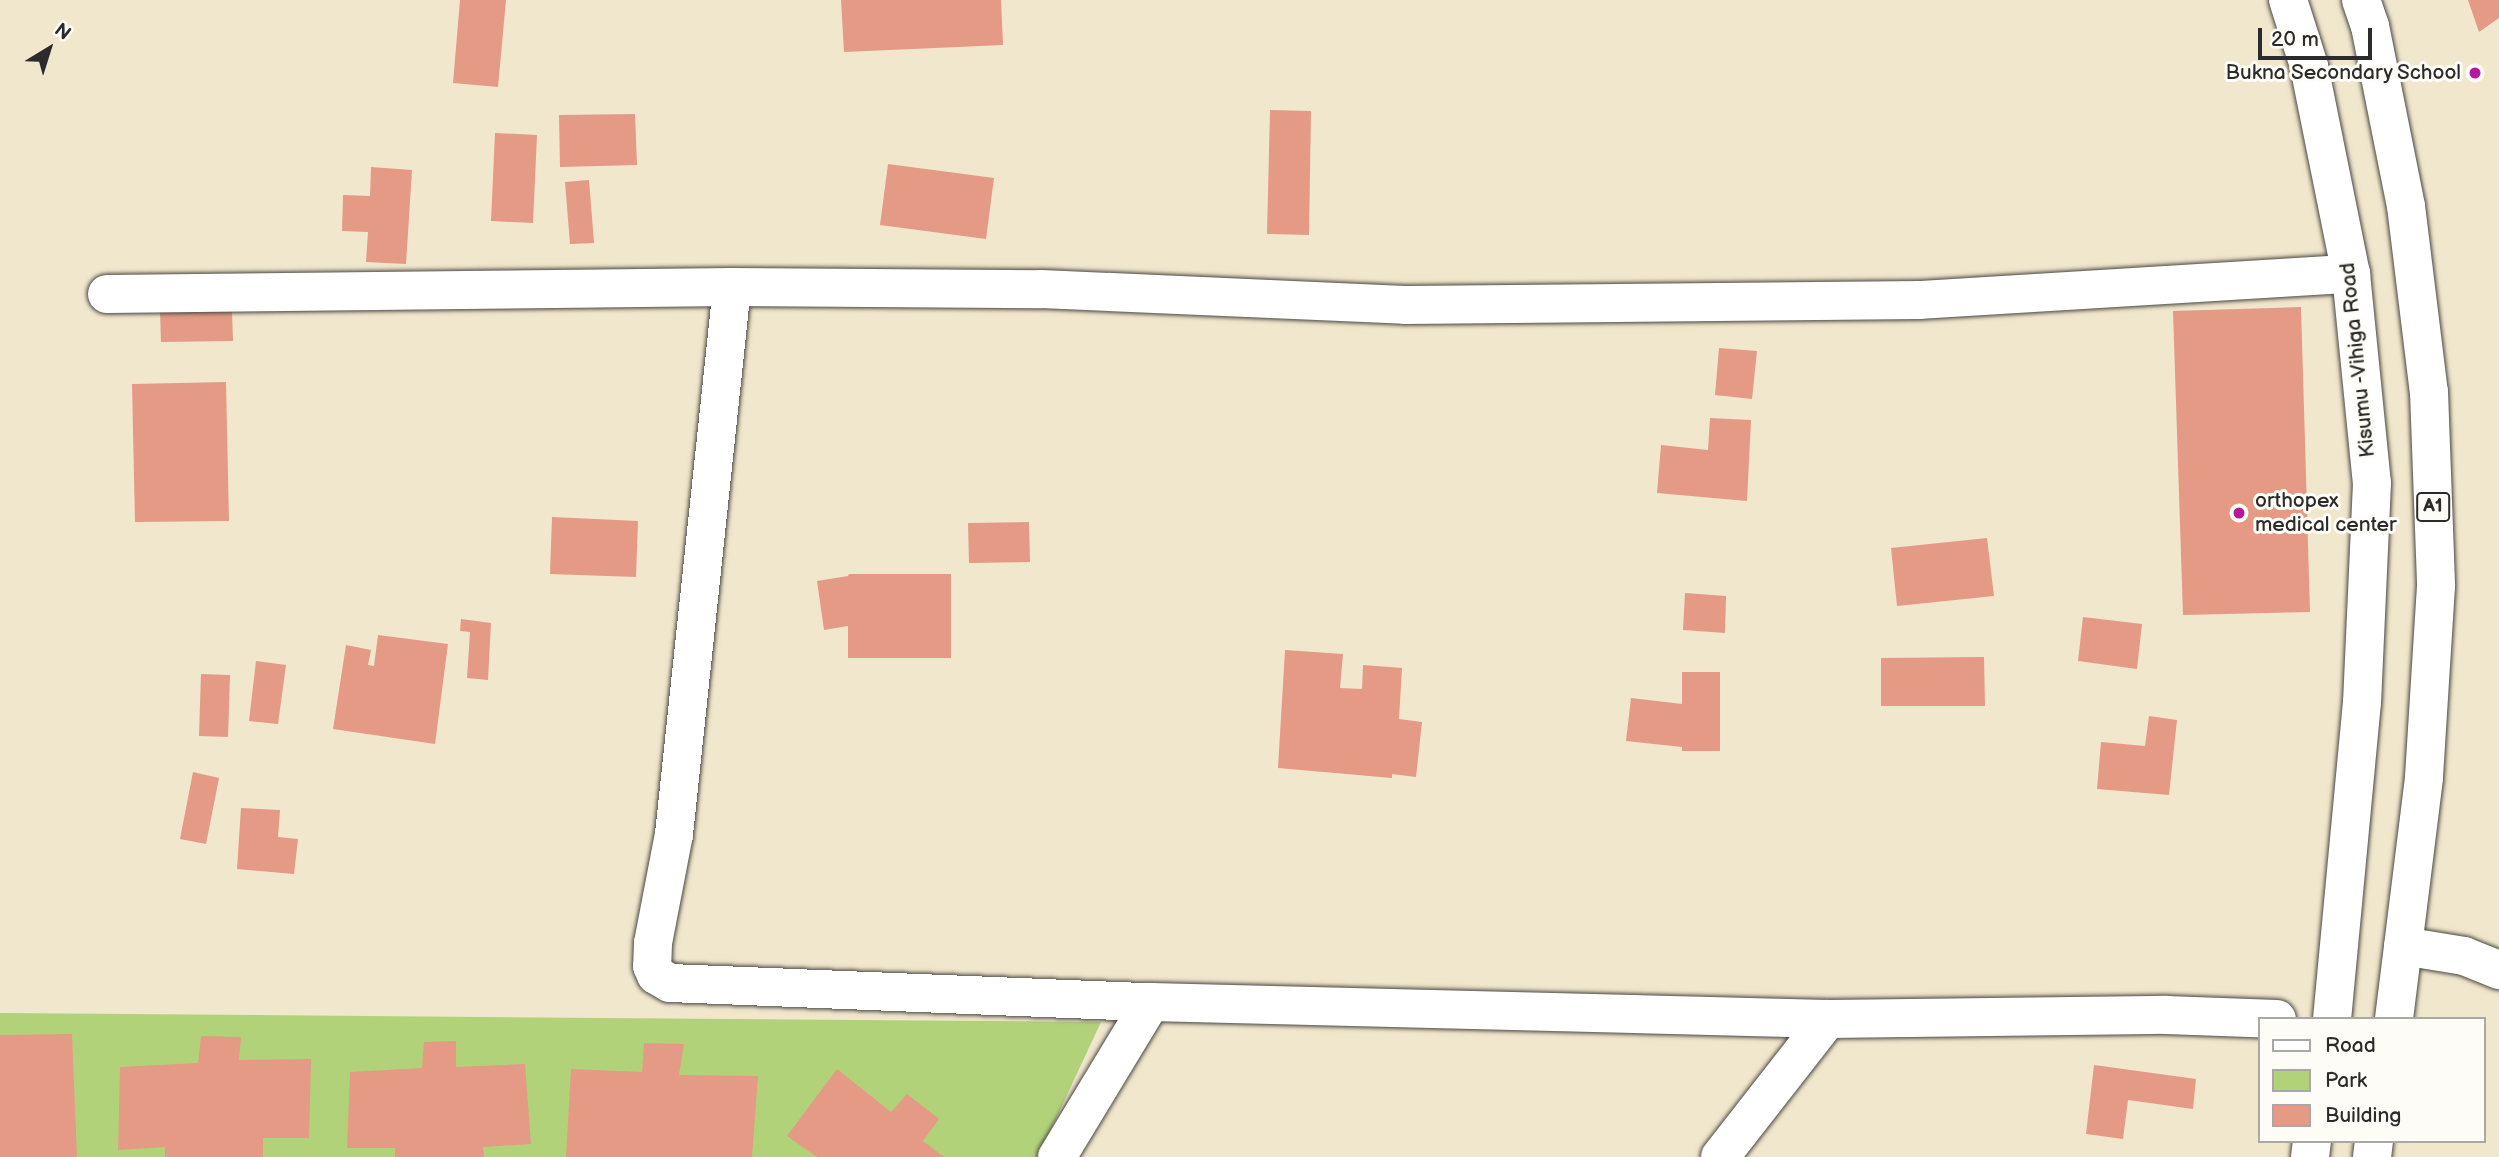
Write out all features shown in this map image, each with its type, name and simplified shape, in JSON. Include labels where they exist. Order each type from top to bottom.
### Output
[{"type":"main road","name":"Kisumu -Vihiga Road","points":[[2288,0],[2309,66],[2351,274],[2372,483],[2362,702],[2332,1017]]},
{"type":"main road","name":"A1","points":[[2361,0],[2370,26],[2406,206],[2429,392],[2436,586],[2424,778],[2394,1017]]},
{"type":"main road","points":[[107,294],[732,287],[1041,289],[1405,305],[1920,300],[2351,274]]},
{"type":"main road","points":[[732,287],[674,834],[653,943],[652,966],[656,975],[670,983],[1151,1002],[1828,1019],[2166,1015],[2258,1018]]},
{"type":"main road","points":[[2403,946],[2464,956],[2499,970]]},
{"type":"main road","points":[[1057,1157],[1151,1002]]},
{"type":"main road","points":[[1720,1157],[1828,1019]]},
{"type":"green space","points":[[0,1013],[1101,1022],[1038,1157],[0,1157]]},
{"type":"building","points":[[460,0],[506,0],[498,87],[453,83]]},
{"type":"building","points":[[841,0],[1001,0],[1003,45],[844,52]]},
{"type":"building","points":[[2468,0],[2499,0],[2499,18],[2479,32]]},
{"type":"building","points":[[1270,110],[1311,111],[1309,235],[1267,234]]},
{"type":"building","points":[[635,114],[637,165],[560,167],[559,115]]},
{"type":"building","points":[[495,133],[537,135],[533,223],[491,221]]},
{"type":"building","points":[[888,164],[994,178],[986,239],[880,225]]},
{"type":"building","points":[[371,167],[412,170],[406,264],[366,262],[368,232],[342,231],[343,195],[370,196]]},
{"type":"building","points":[[589,180],[594,243],[570,244],[565,182]]},
{"type":"building","points":[[2301,307],[2310,612],[2183,615],[2173,311]]},
{"type":"building","points":[[232,311],[233,341],[161,342],[160,312]]},
{"type":"building","points":[[1719,348],[1757,351],[1752,399],[1715,395]]},
{"type":"building","points":[[226,382],[229,521],[135,522],[132,384]]},
{"type":"building","points":[[1710,418],[1751,420],[1747,501],[1657,493],[1661,445],[1708,450]]},
{"type":"building","points":[[552,517],[638,521],[636,577],[550,574]]},
{"type":"building","points":[[1029,522],[1030,562],[969,563],[968,523]]},
{"type":"building","points":[[1987,538],[1994,596],[1897,606],[1891,548]]},
{"type":"building","points":[[849,574],[951,574],[951,658],[848,658],[848,626],[824,630],[817,581]]},
{"type":"building","points":[[1685,593],[1726,596],[1725,633],[1683,630]]},
{"type":"building","points":[[2083,617],[2142,624],[2137,669],[2078,661]]},
{"type":"building","points":[[461,619],[491,623],[488,680],[467,678],[470,632],[460,631]]},
{"type":"building","points":[[378,635],[448,644],[435,744],[333,729],[346,645],[371,650],[368,665],[374,666]]},
{"type":"building","points":[[1285,650],[1343,654],[1340,688],[1362,689],[1363,665],[1402,668],[1399,719],[1422,722],[1416,777],[1392,774],[1392,778],[1278,768]]},
{"type":"building","points":[[1984,657],[1985,706],[1881,706],[1881,658]]},
{"type":"building","points":[[256,661],[286,665],[278,724],[249,721]]},
{"type":"building","points":[[1682,672],[1720,672],[1720,751],[1682,751],[1682,747],[1626,741],[1631,698],[1682,704]]},
{"type":"building","points":[[201,674],[230,675],[228,737],[199,736]]},
{"type":"building","points":[[2149,716],[2177,720],[2169,795],[2097,789],[2101,742],[2145,746]]},
{"type":"building","points":[[193,772],[219,778],[206,844],[180,839]]},
{"type":"building","points":[[241,808],[280,810],[278,837],[298,839],[294,874],[237,869]]},
{"type":"building","points":[[72,1034],[77,1157],[0,1157],[0,1035]]},
{"type":"building","points":[[201,1036],[241,1037],[239,1060],[311,1059],[309,1138],[263,1138],[263,1157],[165,1157],[165,1147],[118,1150],[120,1067],[198,1063]]},
{"type":"building","points":[[456,1041],[456,1067],[525,1064],[531,1144],[483,1147],[484,1157],[395,1157],[395,1148],[347,1148],[350,1072],[422,1068],[424,1042]]},
{"type":"building","points":[[644,1043],[684,1044],[679,1075],[758,1076],[752,1157],[566,1157],[571,1069],[642,1072]]},
{"type":"building","points":[[2094,1065],[2196,1079],[2193,1109],[2128,1100],[2123,1139],[2086,1134]]},
{"type":"building","points":[[837,1069],[891,1112],[907,1094],[939,1119],[923,1141],[944,1157],[817,1157],[787,1136]]},
{"type":"place","name":"Bukna Secondary School","points":[[2475,73]]},
{"type":"place","name":"orthopex medical center","points":[[2239,513]]}]
